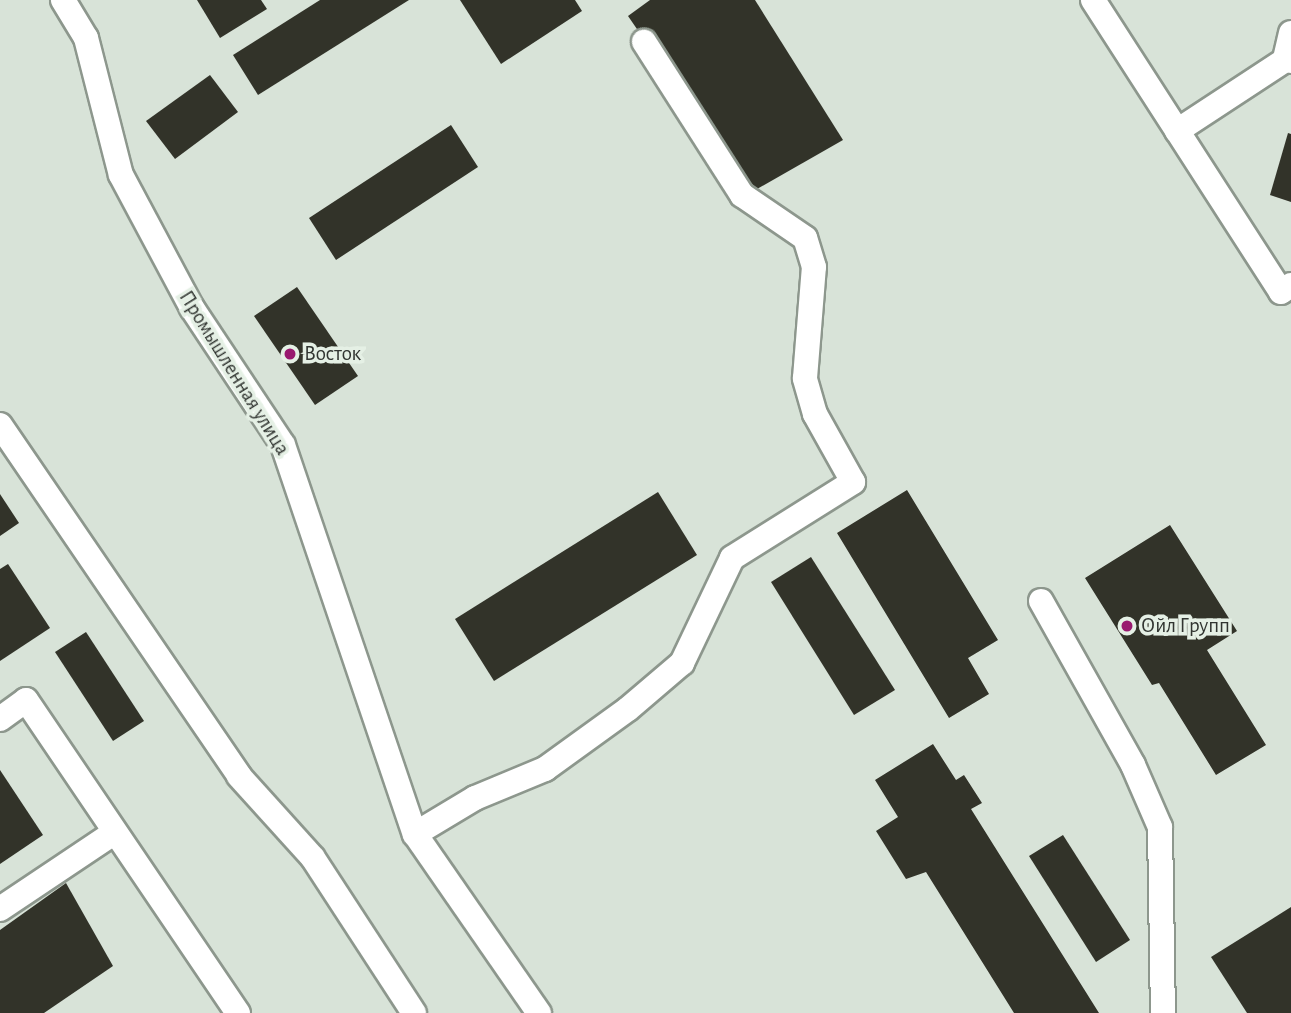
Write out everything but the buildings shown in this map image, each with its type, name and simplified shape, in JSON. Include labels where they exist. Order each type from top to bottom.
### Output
[{"type":"street","name":"Промышленная улица","points":[[63,0],[86,38],[121,175],[192,308],[283,445],[415,834],[539,1013]]},
{"type":"street","points":[[1093,0],[1281,292],[1291,285]]},
{"type":"street","points":[[1177,131],[1288,60],[1291,33]]},
{"type":"street","points":[[415,834],[475,799],[545,769],[682,663],[732,558],[853,482],[815,414],[805,378],[814,267],[805,238],[742,195],[644,41]]},
{"type":"street","points":[[0,425],[239,776],[313,858],[414,1013]]},
{"type":"street","points":[[1041,601],[1133,765],[1160,827],[1163,1013]]},
{"type":"street","points":[[0,719],[26,700],[238,1013]]},
{"type":"street","points":[[0,909],[115,832]]},
{"type":"place","name":"Восток","points":[[290,354]]},
{"type":"place","name":"Ойл Групп","points":[[1127,626]]}]
